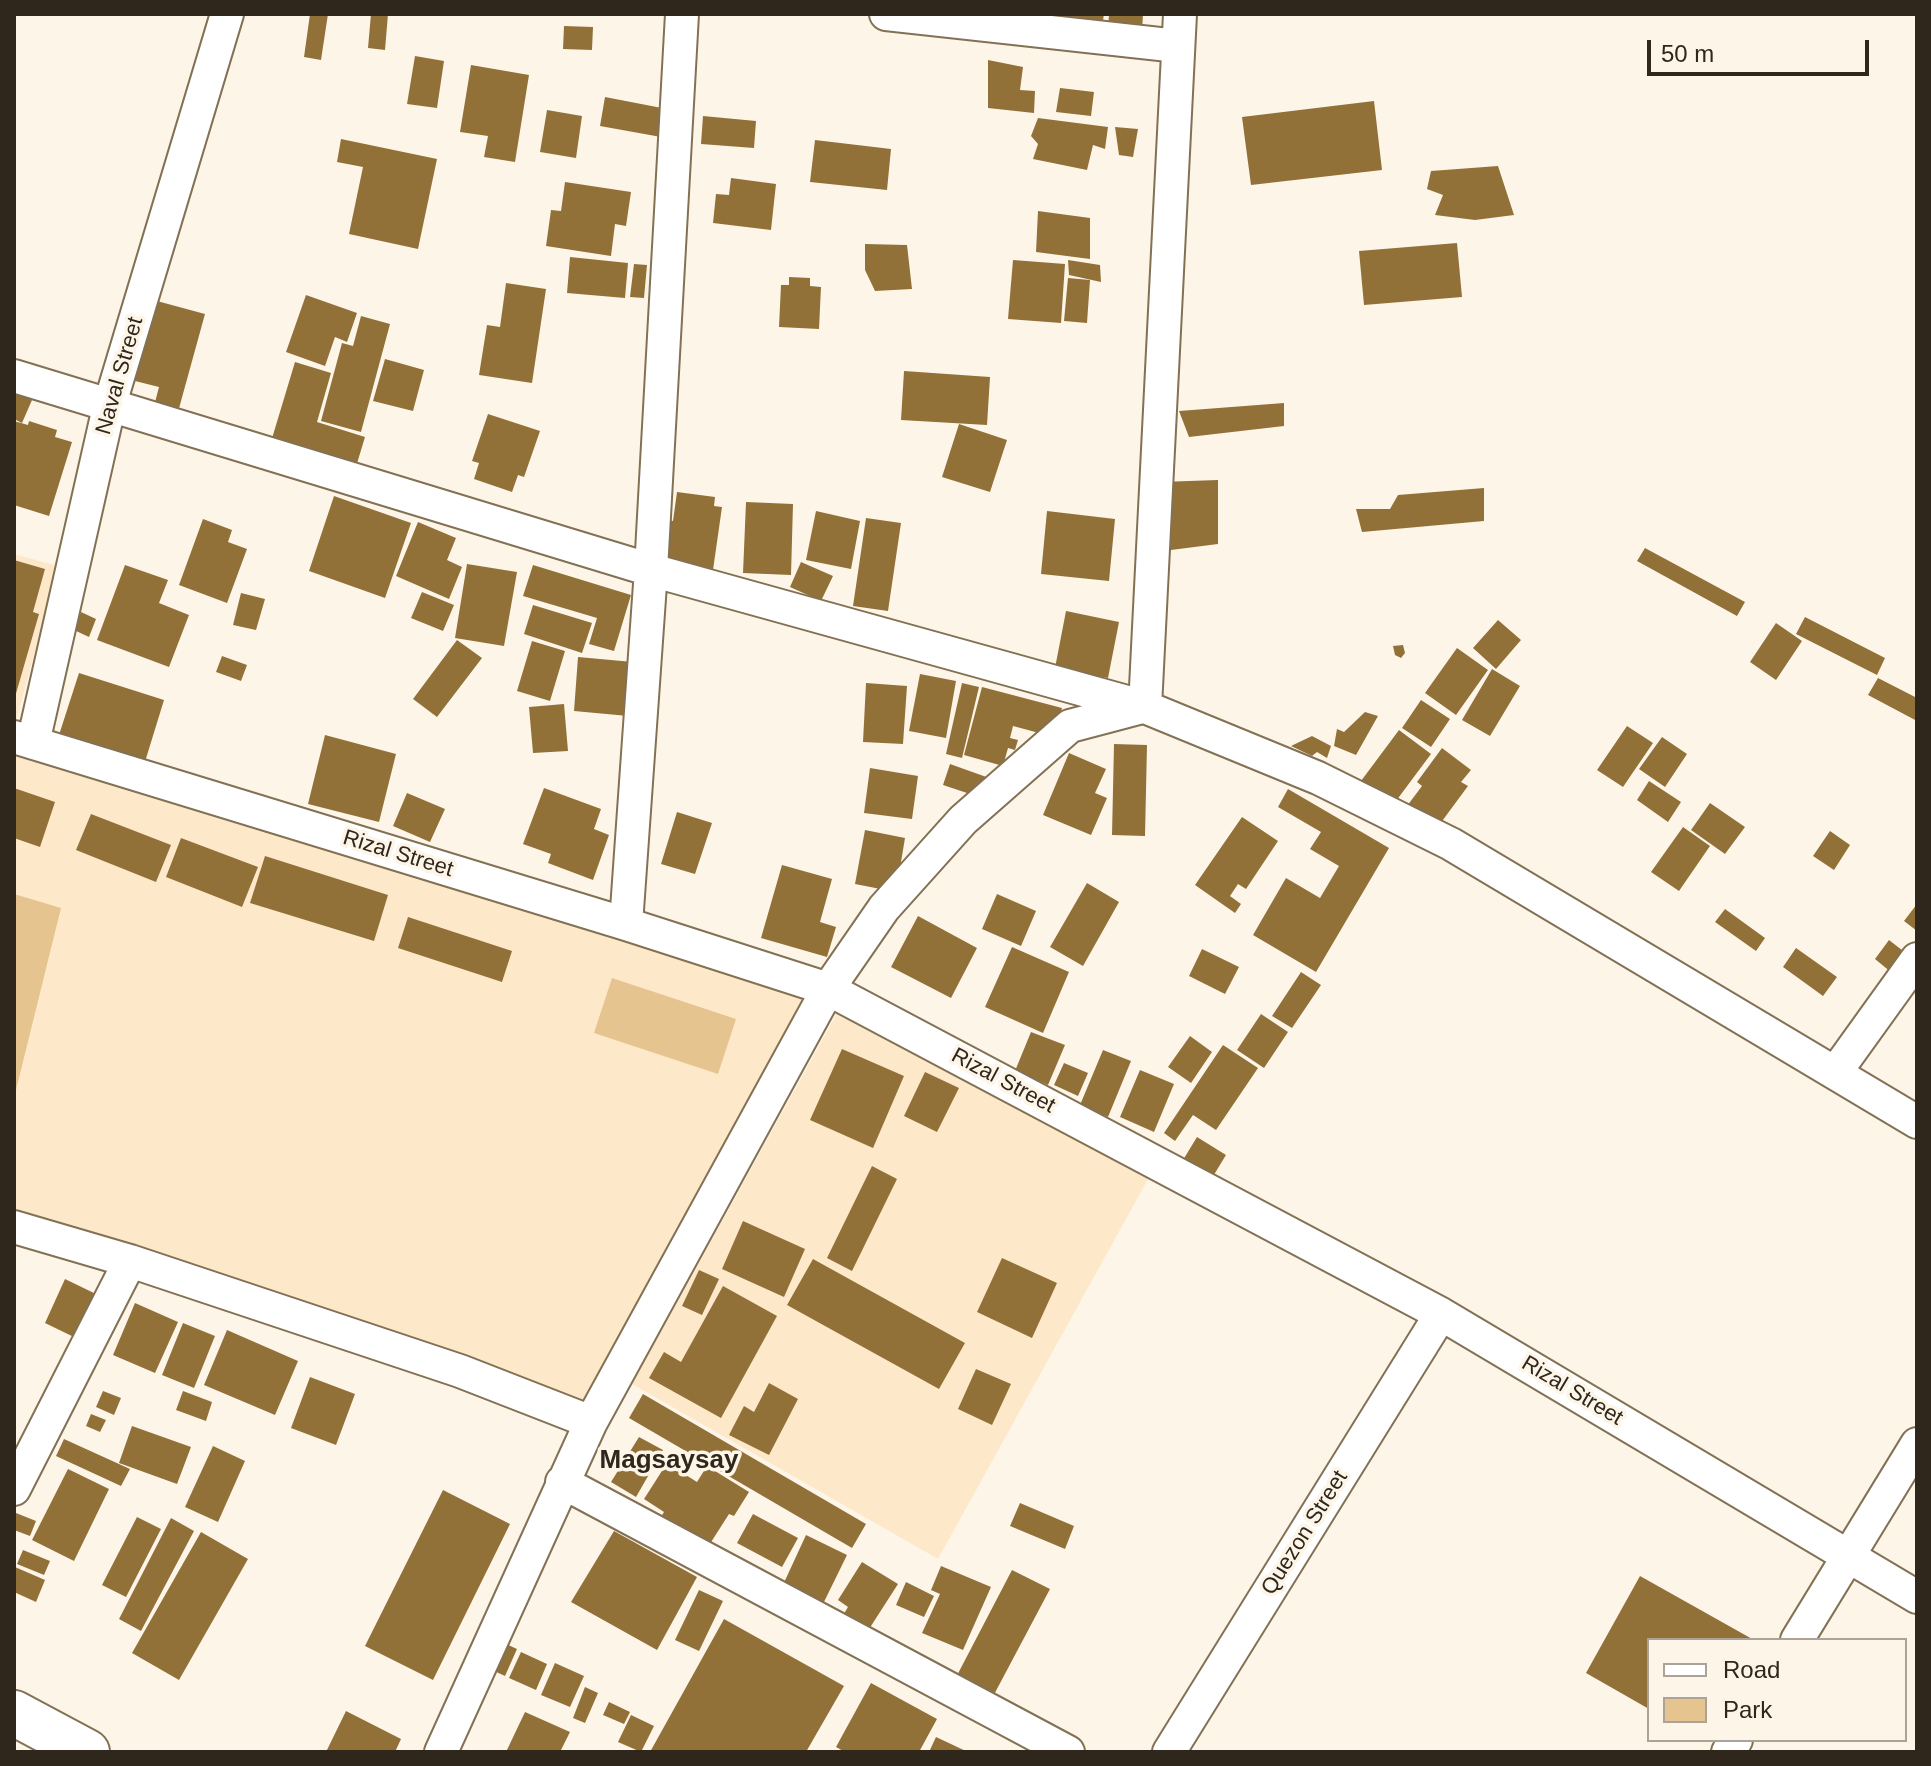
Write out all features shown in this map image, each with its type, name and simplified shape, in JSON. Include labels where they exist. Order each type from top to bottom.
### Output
[{"type":"main road","points":[[14,1713],[87,1752]]},
{"type":"street","name":"Naval Street","points":[[24,740],[109,407],[227,14]]},
{"type":"street","points":[[626,924],[651,570],[682,14]]},
{"type":"street","points":[[886,14],[1178,46]]},
{"type":"street","points":[[1145,707],[1180,14]]},
{"type":"street","points":[[14,376],[651,570],[1145,707],[1318,778],[1451,844],[1917,1122]]},
{"type":"street","points":[[441,1752],[591,1422],[828,989],[884,908],[963,820],[1070,726],[1145,707]]},
{"type":"street","name":"Rizal Street","points":[[24,740],[828,989],[1441,1314],[1917,1597]]},
{"type":"street","points":[[1835,1073],[1917,959]]},
{"type":"street","points":[[14,1227],[130,1261],[460,1371],[591,1422]]},
{"type":"street","points":[[14,1489],[130,1261]]},
{"type":"street","name":"Quezon Street","points":[[1169,1752],[1441,1314]]},
{"type":"street","points":[[1798,1638],[1917,1444]]},
{"type":"street","points":[[562,1482],[1068,1752]]},
{"type":"shaded area","points":[[14,554],[58,566],[15,725],[14,725]]},
{"type":"shaded area","points":[[14,756],[810,998],[581,1406],[14,1227]]},
{"type":"shaded area","points":[[841,1006],[1152,1172],[938,1559],[632,1384]]},
{"type":"green space","points":[[14,894],[61,908],[14,1098]]},
{"type":"green space","points":[[612,978],[736,1019],[718,1074],[594,1033]]},
{"type":"building","points":[[310,14],[328,14],[321,60],[304,57]]},
{"type":"building","points":[[371,14],[388,14],[385,50],[368,48]]},
{"type":"building","points":[[1066,14],[1104,14],[1102,27],[1065,23]]},
{"type":"building","points":[[1109,14],[1143,14],[1142,32],[1108,29]]},
{"type":"building","points":[[564,26],[593,27],[592,50],[563,49]]},
{"type":"building","points":[[415,56],[444,61],[437,108],[407,104]]},
{"type":"building","points":[[988,60],[1023,67],[1020,90],[1035,91],[1034,113],[988,108]]},
{"type":"building","points":[[471,65],[529,75],[515,162],[484,157],[488,136],[460,132]]},
{"type":"building","points":[[1060,88],[1094,92],[1091,116],[1056,112]]},
{"type":"building","points":[[605,97],[667,109],[661,137],[600,126]]},
{"type":"building","points":[[1374,101],[1382,170],[1251,185],[1242,117]]},
{"type":"building","points":[[547,110],[582,116],[576,158],[540,152]]},
{"type":"building","points":[[703,116],[756,121],[754,148],[701,144]]},
{"type":"building","points":[[1038,118],[1108,127],[1105,149],[1093,145],[1087,170],[1033,159],[1038,144],[1031,136]]},
{"type":"building","points":[[1115,127],[1138,129],[1133,157],[1119,155]]},
{"type":"building","points":[[341,139],[437,159],[418,249],[349,234],[363,167],[337,162]]},
{"type":"building","points":[[815,140],[891,149],[887,190],[810,182]]},
{"type":"building","points":[[1498,166],[1514,215],[1475,220],[1435,215],[1443,195],[1427,189],[1431,171]]},
{"type":"building","points":[[731,178],[776,184],[771,230],[713,223],[716,194],[729,195]]},
{"type":"building","points":[[565,182],[631,192],[626,226],[615,224],[611,256],[546,246],[551,210],[561,211]]},
{"type":"building","points":[[1038,211],[1090,218],[1090,259],[1036,252]]},
{"type":"building","points":[[1457,243],[1462,297],[1364,305],[1359,251]]},
{"type":"building","points":[[865,244],[907,245],[912,289],[875,291],[865,270]]},
{"type":"building","points":[[570,257],[628,263],[625,298],[567,293]]},
{"type":"building","points":[[1013,260],[1065,264],[1061,323],[1008,319]]},
{"type":"building","points":[[1068,260],[1100,265],[1101,282],[1069,275]]},
{"type":"building","points":[[634,264],[647,265],[644,298],[630,297]]},
{"type":"building","points":[[789,277],[810,278],[810,286],[821,287],[819,329],[779,327],[781,285],[789,285]]},
{"type":"building","points":[[1068,278],[1090,280],[1087,323],[1064,321]]},
{"type":"building","points":[[506,283],[546,289],[532,383],[479,375],[487,325],[500,327]]},
{"type":"building","points":[[306,295],[357,313],[347,342],[335,337],[325,366],[286,352]]},
{"type":"building","points":[[157,301],[205,314],[178,412],[154,406],[159,387],[135,381]]},
{"type":"building","points":[[361,316],[390,324],[361,432],[321,421],[342,343],[353,346]]},
{"type":"building","points":[[385,359],[424,370],[413,411],[373,401]]},
{"type":"building","points":[[295,362],[331,373],[317,422],[365,437],[355,470],[270,445]]},
{"type":"building","points":[[904,371],[990,377],[987,425],[901,420]]},
{"type":"building","points":[[16,393],[32,400],[22,423],[14,419]]},
{"type":"building","points":[[1284,403],[1284,426],[1189,437],[1179,411]]},
{"type":"building","points":[[488,414],[540,431],[524,477],[518,475],[512,492],[474,479],[479,463],[472,461]]},
{"type":"building","points":[[14,421],[28,425],[29,421],[57,430],[55,437],[72,442],[49,516],[14,505]]},
{"type":"building","points":[[959,424],[1007,440],[990,492],[942,477]]},
{"type":"building","points":[[1218,480],[1218,544],[1163,551],[1160,482]]},
{"type":"building","points":[[1484,488],[1484,521],[1362,532],[1356,509],[1390,509],[1398,495]]},
{"type":"building","points":[[677,492],[715,497],[714,506],[722,507],[713,570],[656,562],[662,519],[673,521]]},
{"type":"building","points":[[334,496],[411,523],[385,598],[309,571]]},
{"type":"building","points":[[746,502],[793,504],[791,575],[743,573]]},
{"type":"building","points":[[816,511],[860,521],[851,569],[806,560]]},
{"type":"building","points":[[1047,511],[1115,519],[1109,581],[1041,574]]},
{"type":"building","points":[[866,518],[901,523],[888,611],[853,606]]},
{"type":"building","points":[[203,519],[232,530],[228,542],[247,549],[227,603],[179,585]]},
{"type":"building","points":[[418,522],[456,538],[447,560],[462,567],[449,599],[396,576]]},
{"type":"building","points":[[1645,548],[1745,602],[1737,616],[1637,561]]},
{"type":"building","points":[[14,560],[45,569],[33,612],[39,614],[15,697]]},
{"type":"building","points":[[801,562],[833,576],[821,601],[790,587]]},
{"type":"building","points":[[467,564],[517,572],[504,646],[455,638]]},
{"type":"building","points":[[125,565],[168,580],[159,603],[189,615],[169,667],[97,640]]},
{"type":"building","points":[[533,565],[631,595],[614,651],[589,644],[597,618],[523,596]]},
{"type":"building","points":[[422,592],[454,605],[443,631],[411,618]]},
{"type":"building","points":[[241,593],[265,599],[256,630],[233,625]]},
{"type":"building","points":[[533,605],[592,623],[582,653],[524,634]]},
{"type":"building","points":[[1066,611],[1119,622],[1108,678],[1055,668]]},
{"type":"building","points":[[81,612],[96,619],[89,637],[74,630]]},
{"type":"building","points":[[1805,617],[1885,658],[1877,675],[1796,634]]},
{"type":"building","points":[[1498,620],[1521,640],[1496,669],[1473,648]]},
{"type":"building","points":[[1776,623],[1802,641],[1776,680],[1750,662]]},
{"type":"building","points":[[457,640],[482,658],[437,717],[413,699]]},
{"type":"building","points":[[532,641],[565,651],[550,701],[517,691]]},
{"type":"building","points":[[1403,645],[1405,653],[1401,658],[1395,655],[1393,646]]},
{"type":"building","points":[[1457,648],[1488,670],[1456,715],[1425,693]]},
{"type":"building","points":[[222,656],[247,665],[241,681],[216,672]]},
{"type":"building","points":[[578,657],[633,662],[628,716],[574,711]]},
{"type":"building","points":[[1492,669],[1520,686],[1490,736],[1462,720]]},
{"type":"building","points":[[79,673],[164,700],[144,765],[58,738]]},
{"type":"building","points":[[920,674],[956,681],[946,738],[909,731]]},
{"type":"building","points":[[1878,678],[1917,698],[1917,721],[1868,695]]},
{"type":"building","points":[[866,683],[907,686],[903,744],[863,742]]},
{"type":"building","points":[[962,683],[979,687],[962,758],[946,754]]},
{"type":"building","points":[[982,687],[1062,708],[1054,737],[1013,726],[1010,738],[1018,740],[1015,750],[1008,748],[1003,766],[964,755]]},
{"type":"building","points":[[1421,700],[1450,719],[1431,747],[1402,728]]},
{"type":"building","points":[[564,704],[568,751],[533,753],[529,707]]},
{"type":"building","points":[[1365,712],[1378,716],[1356,755],[1334,746],[1337,729],[1344,732]]},
{"type":"building","points":[[1627,726],[1653,743],[1623,787],[1597,770]]},
{"type":"building","points":[[1399,730],[1431,754],[1393,805],[1361,781]]},
{"type":"building","points":[[325,735],[396,754],[379,822],[308,804]]},
{"type":"building","points":[[1312,736],[1331,746],[1327,758],[1317,752],[1312,756],[1291,746]]},
{"type":"building","points":[[1662,737],[1687,754],[1665,787],[1639,769]]},
{"type":"building","points":[[1114,744],[1147,745],[1145,836],[1112,835]]},
{"type":"building","points":[[1442,748],[1471,770],[1461,782],[1468,786],[1434,832],[1404,810],[1422,786],[1417,782]]},
{"type":"building","points":[[1069,753],[1106,769],[1095,793],[1107,798],[1091,835],[1043,815]]},
{"type":"building","points":[[950,764],[992,779],[985,799],[943,785]]},
{"type":"building","points":[[870,768],[918,776],[912,819],[864,813]]},
{"type":"building","points":[[1649,781],[1681,802],[1668,822],[1637,800]]},
{"type":"building","points":[[14,788],[55,802],[40,847],[14,838]]},
{"type":"building","points":[[544,788],[601,809],[594,829],[609,835],[593,880],[548,863],[551,854],[523,844]]},
{"type":"building","points":[[1288,789],[1389,848],[1316,972],[1253,935],[1286,878],[1320,898],[1339,866],[1310,849],[1321,832],[1278,807]]},
{"type":"building","points":[[407,793],[445,809],[430,842],[393,826]]},
{"type":"building","points":[[1710,803],[1745,827],[1725,854],[1691,830]]},
{"type":"building","points":[[677,812],[712,823],[695,874],[661,864]]},
{"type":"building","points":[[91,814],[171,845],[156,882],[76,850]]},
{"type":"building","points":[[1242,817],[1278,841],[1246,889],[1238,884],[1230,896],[1241,904],[1235,913],[1195,885]]},
{"type":"building","points":[[1683,827],[1710,846],[1679,891],[1651,872]]},
{"type":"building","points":[[865,830],[905,838],[896,892],[855,884]]},
{"type":"building","points":[[1830,831],[1850,845],[1834,870],[1813,856]]},
{"type":"building","points":[[181,838],[258,867],[242,907],[166,877]]},
{"type":"building","points":[[265,856],[388,895],[374,941],[250,903]]},
{"type":"building","points":[[782,865],[832,879],[820,922],[836,927],[827,957],[761,938]]},
{"type":"building","points":[[1087,883],[1119,902],[1083,966],[1050,947]]},
{"type":"building","points":[[997,894],[1036,911],[1021,946],[982,929]]},
{"type":"building","points":[[1917,904],[1917,931],[1904,921]]},
{"type":"building","points":[[1725,909],[1765,938],[1756,951],[1715,922]]},
{"type":"building","points":[[918,916],[977,948],[951,998],[891,967]]},
{"type":"building","points":[[408,917],[512,951],[502,982],[398,948]]},
{"type":"building","points":[[1889,940],[1907,954],[1892,973],[1875,959]]},
{"type":"building","points":[[1012,947],[1069,972],[1043,1033],[985,1007]]},
{"type":"building","points":[[1796,948],[1837,977],[1823,996],[1783,967]]},
{"type":"building","points":[[1202,949],[1239,967],[1225,994],[1189,976]]},
{"type":"building","points":[[1301,972],[1321,985],[1292,1028],[1272,1016]]},
{"type":"building","points":[[1261,1014],[1288,1032],[1264,1068],[1237,1050]]},
{"type":"building","points":[[1031,1032],[1065,1045],[1048,1085],[1015,1071]]},
{"type":"building","points":[[1190,1036],[1212,1052],[1191,1083],[1168,1067]]},
{"type":"building","points":[[1223,1045],[1258,1068],[1216,1130],[1193,1115],[1175,1141],[1164,1133]]},
{"type":"building","points":[[842,1049],[904,1076],[873,1148],[810,1120]]},
{"type":"building","points":[[1103,1050],[1131,1061],[1108,1117],[1080,1105]]},
{"type":"building","points":[[1064,1063],[1088,1073],[1078,1096],[1054,1085]]},
{"type":"building","points":[[1140,1070],[1174,1084],[1154,1132],[1120,1117]]},
{"type":"building","points":[[925,1072],[959,1088],[937,1132],[904,1116]]},
{"type":"building","points":[[1197,1137],[1226,1155],[1212,1178],[1183,1160]]},
{"type":"building","points":[[872,1166],[897,1179],[852,1271],[827,1258]]},
{"type":"building","points":[[743,1221],[805,1249],[784,1297],[722,1269]]},
{"type":"building","points":[[1002,1258],[1057,1283],[1032,1338],[977,1312]]},
{"type":"building","points":[[813,1259],[965,1343],[939,1389],[787,1305]]},
{"type":"building","points":[[699,1270],[719,1279],[702,1315],[682,1306]]},
{"type":"building","points":[[65,1279],[98,1295],[78,1339],[45,1323]]},
{"type":"building","points":[[723,1286],[777,1316],[721,1418],[649,1378],[664,1352],[681,1362]]},
{"type":"building","points":[[135,1303],[178,1322],[155,1373],[113,1355]]},
{"type":"building","points":[[183,1323],[215,1336],[194,1388],[162,1375]]},
{"type":"building","points":[[227,1330],[298,1361],[275,1415],[204,1385]]},
{"type":"building","points":[[976,1369],[1011,1384],[992,1425],[958,1409]]},
{"type":"building","points":[[310,1377],[355,1394],[336,1445],[291,1428]]},
{"type":"building","points":[[769,1383],[798,1399],[769,1455],[729,1435],[744,1406],[754,1412]]},
{"type":"building","points":[[103,1391],[121,1398],[114,1415],[96,1407]]},
{"type":"building","points":[[183,1391],[212,1402],[206,1421],[176,1410]]},
{"type":"building","points":[[643,1394],[866,1524],[852,1548],[629,1418]]},
{"type":"building","points":[[91,1414],[106,1420],[100,1432],[86,1426]]},
{"type":"building","points":[[132,1426],[191,1447],[177,1484],[119,1463]]},
{"type":"building","points":[[639,1437],[663,1450],[636,1497],[611,1482]]},
{"type":"building","points":[[64,1439],[130,1469],[121,1486],[56,1456]]},
{"type":"building","points":[[213,1446],[245,1461],[218,1522],[185,1507]]},
{"type":"building","points":[[667,1463],[697,1482],[707,1466],[749,1492],[734,1516],[729,1514],[706,1550],[659,1520],[664,1512],[644,1499]]},
{"type":"building","points":[[68,1469],[109,1489],[74,1561],[32,1540]]},
{"type":"building","points":[[443,1490],[510,1524],[433,1680],[365,1646]]},
{"type":"building","points":[[1020,1503],[1074,1526],[1065,1549],[1010,1526]]},
{"type":"building","points":[[16,1513],[36,1521],[30,1536],[14,1530]]},
{"type":"building","points":[[753,1514],[798,1538],[782,1567],[737,1543]]},
{"type":"building","points":[[137,1517],[161,1529],[126,1597],[102,1585]]},
{"type":"building","points":[[171,1518],[194,1531],[141,1631],[119,1619]]},
{"type":"building","points":[[614,1531],[697,1577],[657,1650],[571,1602]]},
{"type":"building","points":[[201,1532],[248,1559],[179,1680],[132,1653]]},
{"type":"building","points":[[806,1535],[847,1555],[822,1606],[782,1587]]},
{"type":"building","points":[[23,1550],[50,1561],[44,1575],[17,1564]]},
{"type":"building","points":[[862,1562],[898,1584],[862,1640],[837,1625],[848,1607],[838,1600]]},
{"type":"building","points":[[941,1566],[991,1587],[963,1650],[922,1633],[940,1594],[931,1590]]},
{"type":"building","points":[[15,1567],[45,1580],[36,1602],[14,1592]]},
{"type":"building","points":[[1012,1570],[1050,1589],[989,1704],[952,1685]]},
{"type":"building","points":[[1640,1576],[1750,1638],[1647,1638],[1647,1708],[1586,1673]]},
{"type":"building","points":[[906,1582],[934,1596],[924,1617],[896,1605]]},
{"type":"building","points":[[699,1590],[723,1601],[699,1651],[675,1640]]},
{"type":"building","points":[[724,1619],[844,1686],[806,1752],[650,1752]]},
{"type":"building","points":[[504,1643],[517,1649],[505,1676],[492,1670]]},
{"type":"building","points":[[521,1652],[547,1664],[536,1690],[509,1678]]},
{"type":"building","points":[[555,1663],[584,1676],[570,1707],[541,1695]]},
{"type":"building","points":[[871,1683],[937,1719],[919,1752],[845,1752],[836,1747]]},
{"type":"building","points":[[585,1687],[598,1693],[585,1723],[573,1718]]},
{"type":"building","points":[[609,1702],[630,1712],[624,1724],[603,1715]]},
{"type":"building","points":[[346,1711],[401,1739],[395,1752],[326,1752]]},
{"type":"building","points":[[525,1712],[570,1732],[560,1752],[506,1752]]},
{"type":"building","points":[[631,1715],[654,1726],[641,1752],[618,1742]]},
{"type":"building","points":[[936,1737],[968,1752],[929,1752]]},
{"type":"district","name":"Magsaysay","points":[[669,1461]]}]
